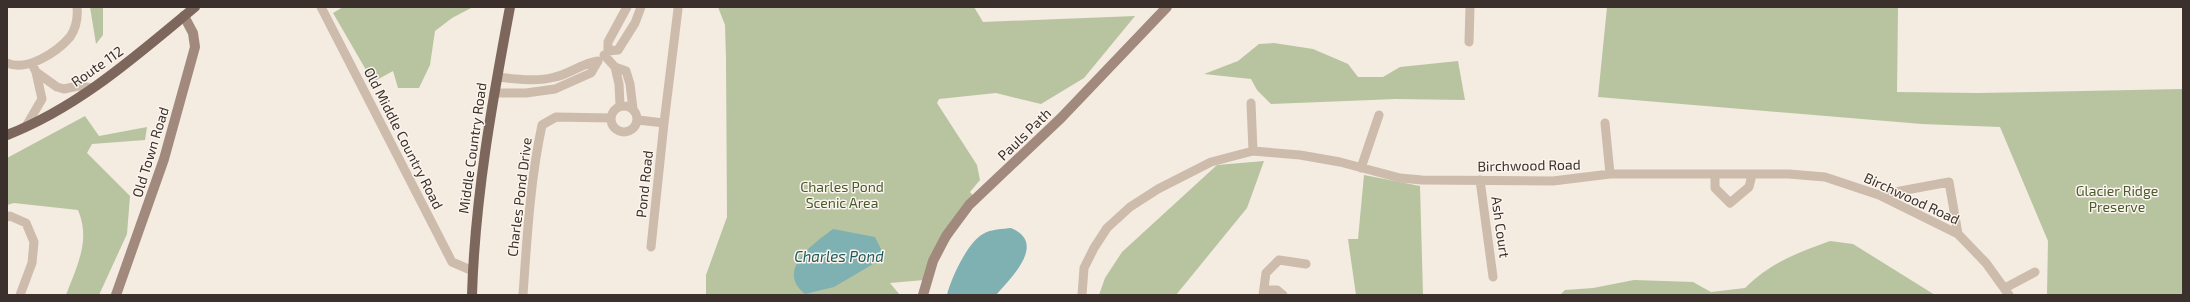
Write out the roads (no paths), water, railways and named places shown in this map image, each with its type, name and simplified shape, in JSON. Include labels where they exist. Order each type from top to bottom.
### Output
[{"type":"main road","name":"Route 112","points":[[7,135],[25,128],[106,81],[195,7]]},
{"type":"main road","name":"Middle Country Road","points":[[472,295],[482,169],[510,7]]},
{"type":"street","points":[[34,68],[70,36],[78,17],[76,7]]},
{"type":"street","name":"Old Middle Country Road","points":[[321,7],[452,262],[473,271]]},
{"type":"street","points":[[494,93],[526,93],[555,89],[592,73],[603,55],[608,42],[627,7]]},
{"type":"street","points":[[497,77],[527,81],[556,77],[603,55],[618,50],[635,23],[641,7]]},
{"type":"street","name":"Pauls Path","points":[[923,295],[933,261],[946,236],[969,206],[1061,118],[1167,7]]},
{"type":"street","points":[[1469,42],[1470,7]]},
{"type":"street","name":"Pond Road","points":[[651,247],[678,9]]},
{"type":"street","name":"Old Town Road","points":[[116,295],[164,159],[195,47],[193,33],[184,16]]},
{"type":"street","points":[[603,55],[615,67],[626,71],[630,84],[633,109],[638,120],[636,125],[625,133],[618,132],[613,126],[611,118],[613,112],[620,105],[627,105],[633,109]]},
{"type":"street","points":[[7,63],[34,68],[51,84],[64,89],[78,86],[93,88]]},
{"type":"street","points":[[615,67],[619,84],[620,105]]},
{"type":"street","points":[[25,128],[42,99],[34,68]]},
{"type":"street","points":[[1251,103],[1253,151]]},
{"type":"street","points":[[1361,168],[1379,115]]},
{"type":"street","name":"Charles Pond Drive","points":[[523,295],[527,235],[537,148],[542,125],[556,117],[611,118]]},
{"type":"street","points":[[638,120],[664,124]]},
{"type":"street","points":[[1605,123],[1610,174]]},
{"type":"street","name":"Birchwood Road","points":[[1082,295],[1084,268],[1094,248],[1107,228],[1130,207],[1158,189],[1211,162],[1253,151],[1300,155],[1400,178],[1422,180],[1553,181],[1610,174],[1789,174],[1824,177],[1879,194],[1958,234],[1986,263],[2007,292]]},
{"type":"street","points":[[1715,174],[1715,188],[1730,203],[1749,187],[1752,175]]},
{"type":"street","name":"Ash Court","points":[[1480,180],[1493,277]]},
{"type":"street","points":[[1879,194],[1949,182],[1958,234]]},
{"type":"street","points":[[7,217],[10,216],[26,223],[34,242],[32,263],[20,295]]},
{"type":"street","points":[[1283,295],[1277,290],[1264,292],[1266,273],[1279,260],[1306,264]]},
{"type":"street","points":[[2007,292],[2035,272]]},
{"type":"water","points":[[1011,228],[1022,235],[1026,243],[1026,252],[1017,271],[996,295],[947,295],[952,279],[961,261],[977,238],[990,231]]},
{"type":"water","name":"Charles Pond","points":[[833,229],[875,237],[885,257],[834,287],[805,294],[797,285],[794,276],[795,267],[807,250]]},
{"type":"park label","name":"Charles Pond Scenic Area","points":[[842,194]]},
{"type":"park label","name":"Glacier Ridge Preserve","points":[[2117,198]]}]
